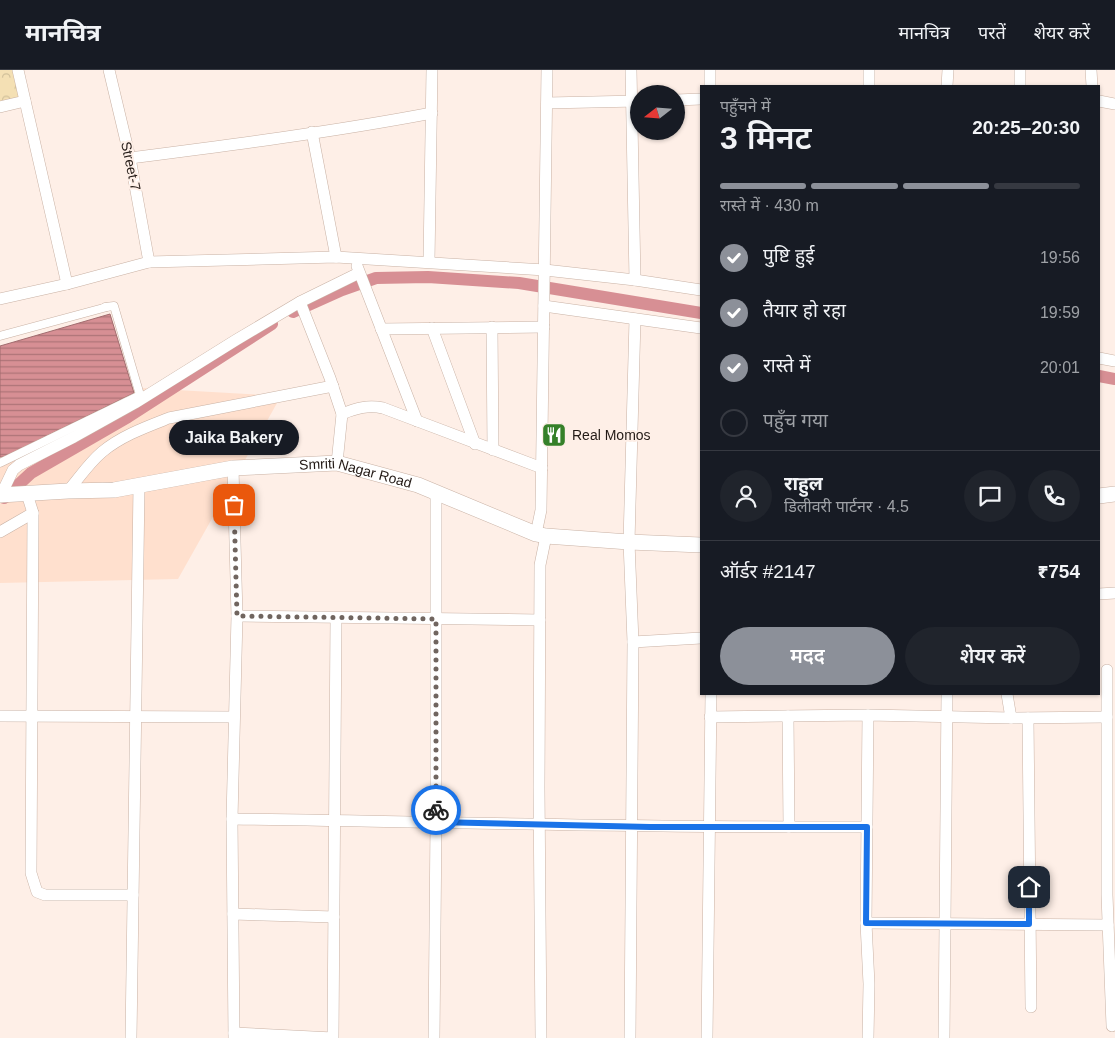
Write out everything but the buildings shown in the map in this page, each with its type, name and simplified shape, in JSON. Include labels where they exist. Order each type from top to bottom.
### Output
[{"type":"main road","name":"Smriti Nagar Road","points":[[0,495],[114,490],[139,487],[233,468],[338,463],[418,485],[541,535],[628,542],[700,545]]},
{"type":"main road","points":[[1100,496],[1115,494]]},
{"type":"street","points":[[18,70],[67,284]]},
{"type":"street","name":"Street-7","points":[[109,70],[130,158],[149,262]]},
{"type":"street","points":[[428,261],[432,70]]},
{"type":"street","points":[[541,1038],[540,565],[547,70]]},
{"type":"street","points":[[631,70],[633,85]]},
{"type":"street","points":[[710,70],[710,85]]},
{"type":"street","points":[[869,70],[869,85]]},
{"type":"street","points":[[947,85],[948,70]]},
{"type":"street","points":[[1020,70],[1020,85]]},
{"type":"street","points":[[1091,70],[1092,85]]},
{"type":"street","points":[[685,100],[700,99]]},
{"type":"street","points":[[0,107],[25,101]]},
{"type":"street","points":[[1100,101],[1115,104]]},
{"type":"street","points":[[547,103],[630,102]]},
{"type":"street","points":[[130,158],[284,138],[432,113]]},
{"type":"street","points":[[312,132],[336,257]]},
{"type":"street","points":[[634,280],[635,140]]},
{"type":"street","points":[[0,299],[67,284],[149,262],[336,257],[428,261],[545,270],[700,290]]},
{"type":"street","points":[[354,258],[417,421]]},
{"type":"street","points":[[0,495],[13,470],[19,465],[135,403],[300,302],[359,273]]},
{"type":"street","points":[[300,302],[342,414],[338,463]]},
{"type":"street","points":[[0,336],[114,306],[140,395],[0,463]]},
{"type":"street","points":[[544,306],[700,328]]},
{"type":"street","points":[[630,1038],[630,827],[633,642],[628,542],[635,318]]},
{"type":"street","points":[[492,327],[493,450]]},
{"type":"street","points":[[381,329],[544,327]]},
{"type":"street","points":[[432,328],[475,444]]},
{"type":"street","points":[[1100,358],[1115,361]]},
{"type":"street","points":[[68,491],[102,453],[122,439],[146,427],[169,418],[333,386]]},
{"type":"street","points":[[342,414],[356,408],[371,406],[383,408],[542,468]]},
{"type":"street","points":[[0,467],[13,470]]},
{"type":"street","points":[[233,468],[237,616],[232,820],[234,1036],[333,1038],[336,618]]},
{"type":"street","points":[[131,1038],[139,487]]},
{"type":"street","points":[[434,1038],[436,492]]},
{"type":"street","points":[[27,494],[33,513],[31,873],[37,892],[45,895],[133,895]]},
{"type":"street","points":[[0,532],[33,513]]},
{"type":"street","points":[[1100,594],[1115,593]]},
{"type":"street","points":[[237,616],[540,620]]},
{"type":"street","points":[[633,642],[700,638]]},
{"type":"street","points":[[1107,670],[1111,823],[1111,895],[1108,925],[1112,1026]]},
{"type":"street","points":[[707,1038],[711,695]]},
{"type":"street","points":[[944,1038],[947,695]]},
{"type":"street","points":[[1007,695],[1012,718]]},
{"type":"street","points":[[710,717],[868,715],[1012,718],[1107,717]]},
{"type":"street","points":[[868,715],[866,923],[869,984],[868,1038]]},
{"type":"street","points":[[0,716],[234,717]]},
{"type":"street","points":[[788,716],[789,827]]},
{"type":"street","points":[[1028,718],[1031,1007]]},
{"type":"street","points":[[232,820],[540,823],[630,827],[867,827]]},
{"type":"street","points":[[233,914],[334,918]]},
{"type":"street","points":[[866,923],[1108,925]]},
{"type":"shaded area","points":[[110,314],[134,393],[4,457],[0,457],[0,346]]},
{"type":"shaded area","points":[[0,380],[281,396],[178,579],[0,583]]},
{"type":"green space","points":[[0,70],[18,70],[25,101],[0,107]]},
{"type":"waterway","points":[[293,312],[342,290],[376,278],[428,277],[519,283],[700,313]]},
{"type":"waterway","points":[[4,498],[31,473],[128,417],[272,324]]},
{"type":"waterway","points":[[1100,376],[1115,379]]},
{"type":"way so far","points":[[234,505],[237,616],[436,619],[436,810]]},
{"type":"place","name":"Real Momos","points":[[554,435]]},
{"type":"place","name":"Jaika Bakery","points":[[234,505]]},
{"type":"route","points":[[436,810],[436,822],[540,823],[630,827],[867,827],[866,923],[1029,924],[1029,887]]}]
